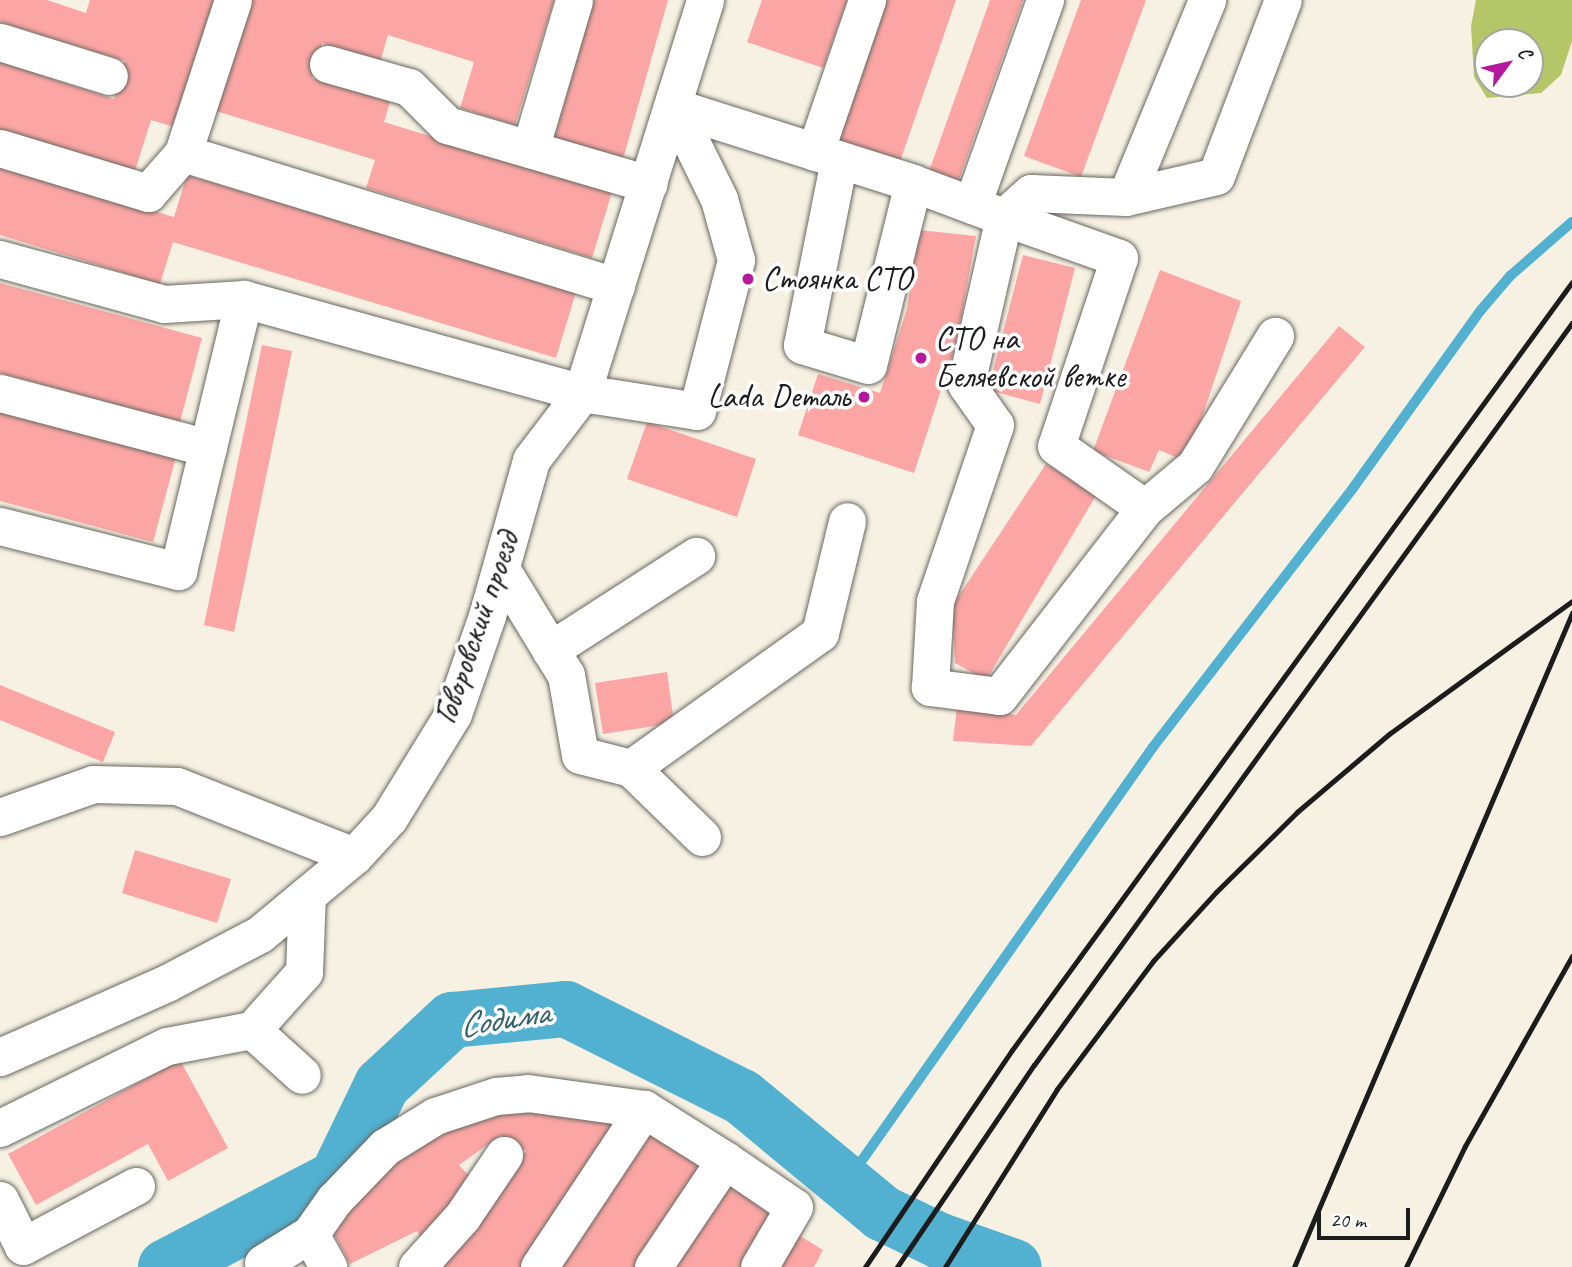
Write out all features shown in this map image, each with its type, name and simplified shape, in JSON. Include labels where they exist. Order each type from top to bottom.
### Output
[{"type":"street","points":[[0,148],[148,193],[183,153],[233,0]]},
{"type":"street","points":[[530,149],[574,0]]},
{"type":"street","name":"Говоровский проезд","points":[[0,1057],[167,983],[260,934],[354,856],[389,818],[453,714],[500,569],[531,460],[582,393],[674,107],[705,0]]},
{"type":"street","points":[[867,0],[827,156],[802,345],[868,365],[912,183]]},
{"type":"street","points":[[1045,0],[988,211],[966,384],[995,425],[935,601],[930,687],[999,696],[1145,508],[1195,466],[1275,336]]},
{"type":"street","points":[[1126,197],[1207,0]]},
{"type":"street","points":[[988,211],[1031,193],[1126,197],[1216,176],[1283,0]]},
{"type":"street","points":[[0,42],[109,76]]},
{"type":"street","points":[[328,64],[409,87],[447,125],[649,184]]},
{"type":"street","points":[[674,107],[912,183],[1119,258],[1056,446],[1145,508]]},
{"type":"street","points":[[0,260],[164,304],[244,299],[582,393],[696,411],[736,260],[719,199],[674,107]]},
{"type":"street","points":[[183,153],[616,286]]},
{"type":"street","points":[[0,526],[178,571],[244,299]]},
{"type":"street","points":[[0,393],[208,448]]},
{"type":"street","points":[[631,768],[820,633],[846,521]]},
{"type":"street","points":[[550,650],[696,556]]},
{"type":"street","points":[[500,569],[566,675],[580,755],[631,768],[702,837]]},
{"type":"street","points":[[0,817],[93,784],[177,786],[354,856]]},
{"type":"street","points":[[0,1128],[167,1046],[252,1030],[304,972],[307,895]]},
{"type":"street","points":[[252,1030],[302,1075]]},
{"type":"street","points":[[263,1263],[310,1234],[334,1200],[385,1147],[435,1116],[496,1096],[528,1093],[644,1109],[794,1207],[759,1267]]},
{"type":"street","points":[[539,1267],[644,1109]]},
{"type":"street","points":[[417,1267],[463,1217],[505,1155]]},
{"type":"street","points":[[653,1267],[725,1160]]},
{"type":"street","points":[[0,1200],[19,1256],[136,1186]]},
{"type":"street","points":[[310,1234],[328,1267]]},
{"type":"green space","points":[[1476,0],[1572,0],[1572,41],[1561,75],[1544,90],[1544,28],[1474,28],[1474,77],[1471,26]]},
{"type":"building","points":[[0,0],[47,0],[86,13],[90,0],[217,0],[178,128],[151,120],[134,174],[0,131],[0,62],[114,99],[125,61],[0,22]]},
{"type":"building","points":[[250,0],[554,0],[515,125],[460,108],[474,62],[388,35],[380,62],[322,43],[312,78],[390,102],[384,122],[612,192],[592,258],[366,188],[375,160],[216,111]]},
{"type":"building","points":[[594,0],[668,0],[623,159],[554,139]]},
{"type":"building","points":[[762,0],[847,0],[823,68],[747,42]]},
{"type":"building","points":[[887,0],[956,0],[897,170],[836,149]]},
{"type":"building","points":[[990,0],[1023,0],[956,188],[927,177]]},
{"type":"building","points":[[1081,0],[1146,0],[1081,177],[1024,156]]},
{"type":"building","points":[[0,165],[174,217],[187,175],[576,292],[556,358],[173,242],[160,284],[0,235]]},
{"type":"building","name":"СТО на Беляевской ветке","points":[[919,230],[976,236],[957,341],[914,473],[798,435],[818,374],[880,393],[907,309]]},
{"type":"building","points":[[1023,255],[1075,268],[1040,404],[988,390]]},
{"type":"building","points":[[1160,270],[1241,301],[1187,462],[1159,450],[1149,472],[1093,451]]},
{"type":"building","points":[[0,283],[202,338],[180,422],[0,373]]},
{"type":"building","points":[[1339,326],[1365,347],[1031,746],[953,741],[957,706],[1016,715]]},
{"type":"building","points":[[262,345],[292,351],[234,632],[204,625]]},
{"type":"building","points":[[0,410],[176,457],[153,542],[0,501]]},
{"type":"building","points":[[647,422],[756,459],[737,517],[627,479]]},
{"type":"building","points":[[1046,464],[1097,494],[986,680],[955,663],[952,606]]},
{"type":"building","points":[[667,672],[674,723],[603,734],[595,683]]},
{"type":"building","points":[[0,685],[115,732],[103,762],[0,720]]},
{"type":"building","points":[[135,850],[231,879],[217,923],[122,893]]},
{"type":"building","points":[[180,1060],[228,1148],[168,1181],[148,1144],[36,1205],[8,1154]]},
{"type":"building","points":[[546,1098],[620,1121],[523,1267],[436,1267],[526,1151],[500,1136],[459,1165],[476,1183],[424,1242],[417,1231],[350,1264],[331,1228],[381,1170],[461,1120]]},
{"type":"building","points":[[655,1125],[711,1161],[640,1267],[558,1267]]},
{"type":"building","points":[[724,1183],[775,1214],[741,1267],[669,1267]]},
{"type":"building","points":[[792,1231],[823,1250],[814,1267],[774,1267]]},
{"type":"waterway","points":[[846,1183],[1153,747],[1353,488],[1481,310],[1510,276],[1572,222]]},
{"type":"waterway","name":"Содима","points":[[166,1267],[337,1178],[382,1085],[452,1020],[566,1009],[742,1097],[882,1213],[940,1241],[1014,1267]]},
{"type":"railway","points":[[865,1267],[1012,1050],[1572,282]]},
{"type":"railway","points":[[897,1267],[1034,1065],[1572,323]]},
{"type":"railway","points":[[945,1267],[1057,1089],[1153,961],[1216,892],[1297,812],[1389,734],[1572,601]]},
{"type":"railway","points":[[1294,1267],[1572,613]]},
{"type":"railway","points":[[1406,1267],[1465,1146],[1572,956]]},
{"type":"place","name":"Стоянка СТО","points":[[748,279]]},
{"type":"place","name":"СТО на Беляевской ветке","points":[[921,358]]},
{"type":"place","name":"Lada Dеталь","points":[[864,397]]}]
